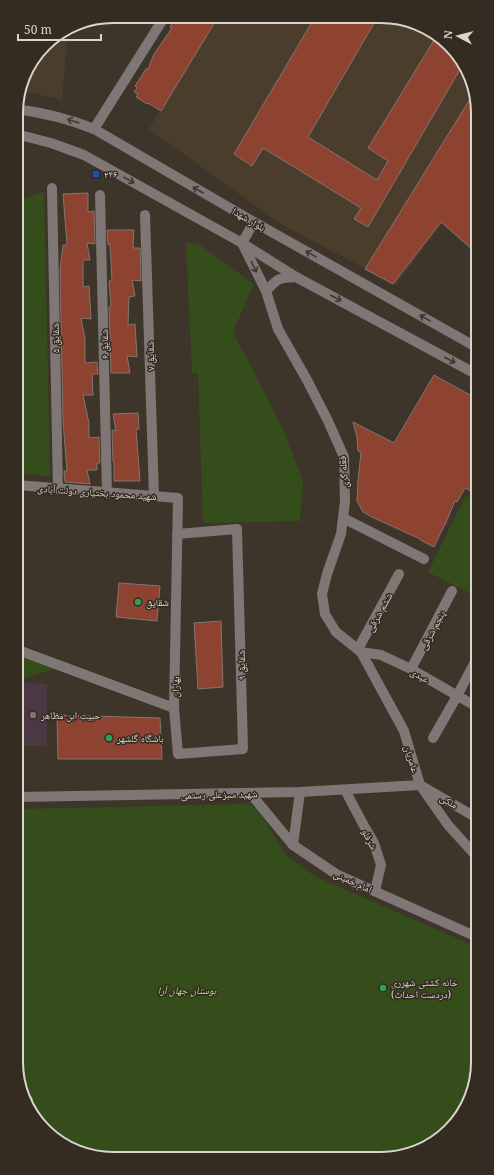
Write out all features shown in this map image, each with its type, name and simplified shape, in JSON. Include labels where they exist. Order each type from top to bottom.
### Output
[{"type":"street","points":[[94,129],[158,23]]},
{"type":"street","name":"بلوار شهدا","points":[[23,110],[43,112],[74,121],[94,129],[254,222],[471,344]]},
{"type":"street","points":[[23,136],[51,143],[84,155],[242,243],[296,277],[471,371]]},
{"type":"street","name":"شقایق ۵","points":[[52,188],[58,489]]},
{"type":"street","name":"شقایق ۶","points":[[100,195],[107,492]]},
{"type":"street","name":"شقایق ۷","points":[[145,215],[154,496]]},
{"type":"street","points":[[242,243],[254,222]]},
{"type":"street","name":"فعله گری","points":[[242,243],[266,291],[278,329],[307,380],[344,457],[345,502],[341,534],[327,574],[322,594],[325,614],[336,632],[359,650]]},
{"type":"street","points":[[266,291],[274,282],[282,278],[296,277]]},
{"type":"street","name":"شهید محمود بختیاری دولت آبادی","points":[[23,486],[178,498]]},
{"type":"street","name":"بهاران","points":[[23,652],[174,708],[178,498]]},
{"type":"street","points":[[343,518],[424,560]]},
{"type":"street","name":"شقایق ۹","points":[[174,708],[178,754],[243,749],[237,529],[177,534]]},
{"type":"street","name":"ششم شرقی","points":[[359,650],[399,574]]},
{"type":"street","name":"پنجم شرقی","points":[[411,669],[452,591]]},
{"type":"street","name":"عیدی","points":[[359,650],[381,655],[411,669],[471,704]]},
{"type":"street","name":"عامریان","points":[[359,650],[404,731],[420,785],[448,825],[471,850]]},
{"type":"street","points":[[433,738],[458,696],[471,669]]},
{"type":"street","name":"شهید سبزعلی رستمی","points":[[23,797],[300,792],[420,785]]},
{"type":"street","name":"ملکی","points":[[420,785],[471,815]]},
{"type":"street","name":"شرفلو","points":[[345,790],[374,842],[381,865],[375,891]]},
{"type":"street","points":[[293,845],[300,792]]},
{"type":"street","name":"امام خمینی","points":[[250,793],[293,845],[336,874],[471,934]]},
{"type":"shaded area","points":[[213,23],[387,23],[421,32],[438,44],[438,56],[450,56],[459,68],[468,89],[471,113],[471,185],[396,285],[279,223],[149,129]]},
{"type":"shaded area","points":[[67,35],[62,100],[26,91],[30,78],[38,63],[49,49]]},
{"type":"shaded area","name":"حبیب ابن مظاهر","points":[[23,682],[47,684],[47,746],[23,746]]},
{"type":"green space","points":[[44,192],[50,477],[23,474],[23,198]]},
{"type":"green space","points":[[186,243],[197,243],[254,284],[233,332],[282,427],[303,481],[300,521],[203,523],[198,373],[192,373]]},
{"type":"green space","points":[[466,495],[471,498],[471,594],[428,572]]},
{"type":"green space","points":[[23,656],[55,669],[23,679]]},
{"type":"green space","name":"بوستان جهان آرا","points":[[248,804],[258,810],[287,856],[316,877],[471,944],[471,1068],[468,1086],[462,1102],[456,1112],[440,1130],[426,1140],[405,1149],[381,1152],[107,1152],[78,1145],[58,1133],[49,1126],[35,1107],[26,1086],[24,1074],[23,809]]},
{"type":"building","points":[[172,23],[214,23],[161,111],[136,97],[138,94],[134,92],[137,88],[135,86],[146,69],[148,69],[154,54],[172,28],[170,27]]},
{"type":"building","points":[[311,23],[374,23],[308,137],[377,180],[388,161],[368,148],[434,40],[438,44],[438,56],[450,56],[460,70],[368,227],[354,219],[361,208],[263,148],[252,166],[234,154]]},
{"type":"building","points":[[470,99],[471,248],[441,222],[393,284],[365,269]]},
{"type":"building","points":[[88,193],[88,212],[94,211],[95,244],[87,243],[90,260],[83,260],[83,287],[89,286],[91,319],[81,318],[85,339],[85,363],[97,362],[98,374],[92,374],[93,395],[83,395],[89,423],[89,438],[99,437],[100,463],[97,463],[97,470],[87,470],[90,484],[65,482],[64,471],[67,471],[63,421],[60,269],[63,245],[67,245],[63,194]]},
{"type":"building","points":[[107,230],[134,230],[133,248],[140,248],[141,281],[132,280],[135,296],[129,297],[128,325],[135,324],[137,357],[127,356],[130,373],[111,373],[109,307],[111,306],[109,281],[112,281],[110,244],[108,245]]},
{"type":"building","points":[[434,375],[471,396],[471,491],[465,488],[457,502],[455,501],[434,547],[363,512],[357,501],[361,452],[358,451],[357,437],[353,422],[394,443]]},
{"type":"building","points":[[138,413],[139,429],[136,429],[140,481],[114,481],[112,430],[116,431],[113,414]]},
{"type":"building","name":"شقایق","points":[[119,583],[160,586],[157,621],[116,617]]},
{"type":"building","points":[[221,621],[223,687],[198,689],[194,623]]},
{"type":"building","name":"باشگاه گلشهر","points":[[57,715],[160,718],[162,759],[58,759]]},
{"type":"place","name":"۲۴۶","points":[[96,174]]},
{"type":"place","name":"شقایق","points":[[138,602]]},
{"type":"place","name":"حبیب ابن مظاهر","points":[[33,715]]},
{"type":"place","name":"باشگاه گلشهر","points":[[109,738]]},
{"type":"place","name":"خانه کشتی شهرری (دردست احداث)","points":[[383,988]]}]
